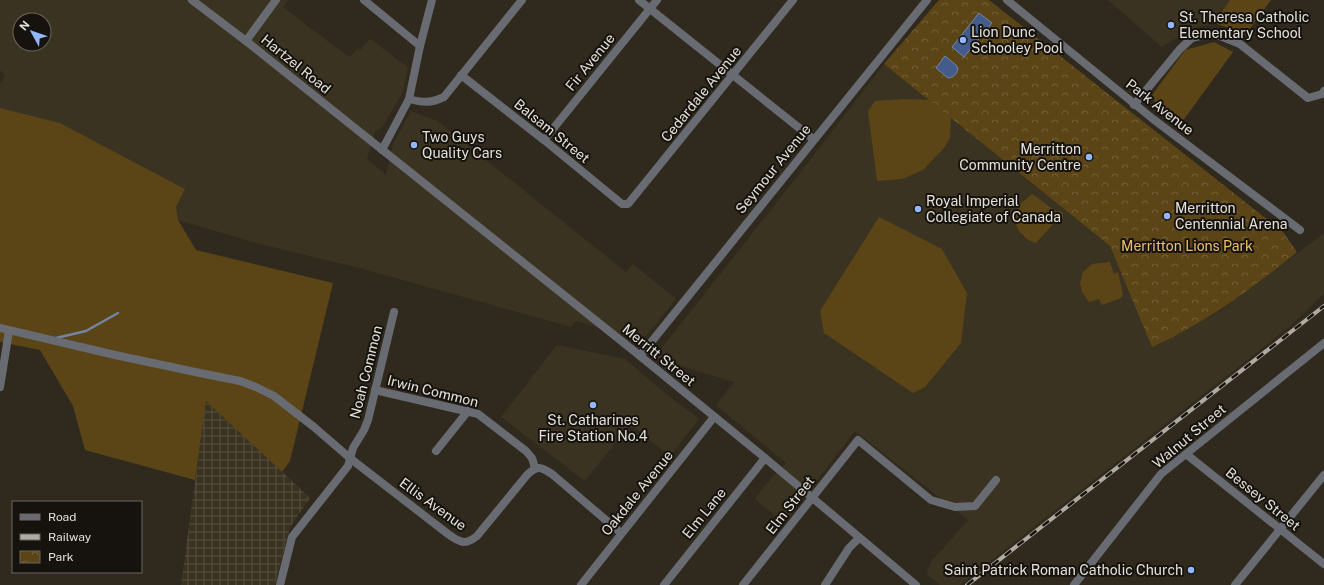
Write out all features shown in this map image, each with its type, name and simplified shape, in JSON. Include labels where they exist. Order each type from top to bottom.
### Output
[{"type":"street","name":"Hartzel Road","points":[[192,0],[246,41],[382,150]]},
{"type":"street","points":[[246,41],[276,0]]},
{"type":"street","points":[[364,0],[420,46]]},
{"type":"street","points":[[382,150],[410,99],[420,46],[432,0]]},
{"type":"street","points":[[410,99],[421,102],[433,102],[444,97],[522,0]]},
{"type":"street","points":[[639,0],[814,139]]},
{"type":"street","name":"Fir Avenue","points":[[544,140],[657,0]]},
{"type":"street","name":"Cedardale Avenue","points":[[628,204],[793,0]]},
{"type":"street","name":"Seymour Avenue","points":[[640,356],[927,0]]},
{"type":"street","name":"Park Avenue","points":[[1007,0],[1134,105],[1300,230]]},
{"type":"street","points":[[1134,105],[1180,49],[1192,38],[1208,34],[1220,36],[1240,44],[1308,98],[1322,94],[1324,91]]},
{"type":"street","name":"Balsam Street","points":[[461,75],[622,204],[628,204]]},
{"type":"street","name":"Merritt Street","points":[[382,150],[640,356],[765,458],[915,584]]},
{"type":"street","name":"Noah Common","points":[[280,585],[292,538],[348,466],[353,448],[364,430],[368,420],[394,312]]},
{"type":"street","points":[[0,328],[192,372],[240,380],[274,396],[314,427],[351,459]]},
{"type":"street","points":[[0,387],[9,331]]},
{"type":"street","name":"Walnut Street","points":[[1074,585],[1161,474],[1324,343]]},
{"type":"street","name":"Irwin Common","points":[[375,390],[478,414],[526,451],[532,458],[535,468]]},
{"type":"street","points":[[436,451],[468,411]]},
{"type":"street","name":"Oakdale Avenue","points":[[581,585],[714,417]]},
{"type":"street","name":"Elm Street","points":[[743,585],[858,440],[931,500],[955,506],[975,506],[996,480]]},
{"type":"street","name":"Bessey Street","points":[[1186,454],[1324,564]]},
{"type":"street","name":"Elm Lane","points":[[664,585],[765,458]]},
{"type":"street","name":"Ellis Avenue","points":[[351,459],[448,534],[458,541],[464,542],[477,536],[527,475],[535,468]]},
{"type":"street","points":[[535,468],[541,468],[552,474],[621,533]]},
{"type":"street","points":[[1235,585],[1324,475]]},
{"type":"street","points":[[825,585],[849,548],[859,538]]},
{"type":"shaded area","points":[[0,0],[288,0],[283,7],[350,57],[358,48],[360,50],[370,39],[408,67],[403,92],[381,129],[375,131],[367,159],[386,175],[393,144],[411,111],[437,121],[626,272],[633,264],[676,299],[646,336],[635,338],[576,321],[571,327],[360,268],[260,244],[178,220],[176,207],[185,189],[60,123],[0,108],[0,84],[5,76],[0,70]]},
{"type":"shaded area","name":"St. Theresa Catholic Elementary School","points":[[1108,0],[1230,0],[1214,23],[1193,28],[1162,47]]},
{"type":"shaded area","name":"Royal Imperial Collegiate of Canada","points":[[884,64],[1110,246],[1152,346],[1190,328],[1216,313],[1324,233],[1324,294],[1289,327],[960,585],[940,585],[927,574],[931,562],[968,520],[855,431],[784,523],[755,499],[772,477],[786,463],[716,405],[734,382],[657,359],[657,354]]},
{"type":"shaded area","points":[[557,345],[625,359],[699,419],[670,456],[630,424],[585,481],[501,417]]},
{"type":"shaded area","points":[[206,400],[310,498],[290,527],[275,585],[181,585]]},
{"type":"green space","name":"Merritton Lions Park","points":[[939,0],[989,0],[1283,232],[1297,252],[1246,292],[1210,316],[1172,338],[1152,347],[1110,246],[884,64]]},
{"type":"green space","points":[[1230,0],[1271,0],[1246,34],[1214,23]]},
{"type":"green space","points":[[1214,42],[1233,52],[1182,122],[1150,98],[1185,50]]},
{"type":"green space","points":[[904,99],[931,100],[951,116],[950,138],[944,148],[923,170],[902,179],[877,181],[868,111],[875,101]]},
{"type":"green space","points":[[0,108],[60,123],[185,189],[176,207],[178,220],[196,250],[333,283],[290,461],[282,472],[206,401],[195,480],[85,450],[73,406],[40,350],[0,342]]},
{"type":"green space","points":[[1032,194],[1057,212],[1060,211],[1063,213],[1063,218],[1056,221],[1036,243],[1028,240],[1018,230],[1014,218],[1019,205]]},
{"type":"green space","points":[[879,217],[942,249],[967,293],[961,343],[925,387],[913,393],[824,333],[820,311]]},
{"type":"green space","points":[[1110,262],[1114,274],[1118,272],[1123,294],[1121,298],[1102,305],[1099,299],[1089,302],[1082,292],[1080,283],[1083,272],[1092,264]]},
{"type":"water","points":[[979,13],[992,23],[964,57],[952,47]]},
{"type":"water","points":[[945,56],[956,65],[958,69],[952,77],[948,78],[936,68]]},
{"type":"waterway","points":[[56,338],[86,331],[118,313]]},
{"type":"railway","points":[[967,585],[1324,306]]},
{"type":"place","name":"St. Theresa Catholic Elementary School","points":[[1171,25]]},
{"type":"place","name":"Lion Dunc Schooley Pool","points":[[963,40]]},
{"type":"place","name":"Two Guys Quality Cars","points":[[414,145]]},
{"type":"place","name":"Merritton Community Centre","points":[[1089,157]]},
{"type":"place","name":"Royal Imperial Collegiate of Canada","points":[[918,209]]},
{"type":"place","name":"Merritton Centennial Arena","points":[[1167,216]]},
{"type":"place","name":"St. Catharines Fire Station No.4","points":[[593,405]]},
{"type":"place","name":"Saint Patrick Roman Catholic Church","points":[[1191,570]]}]
